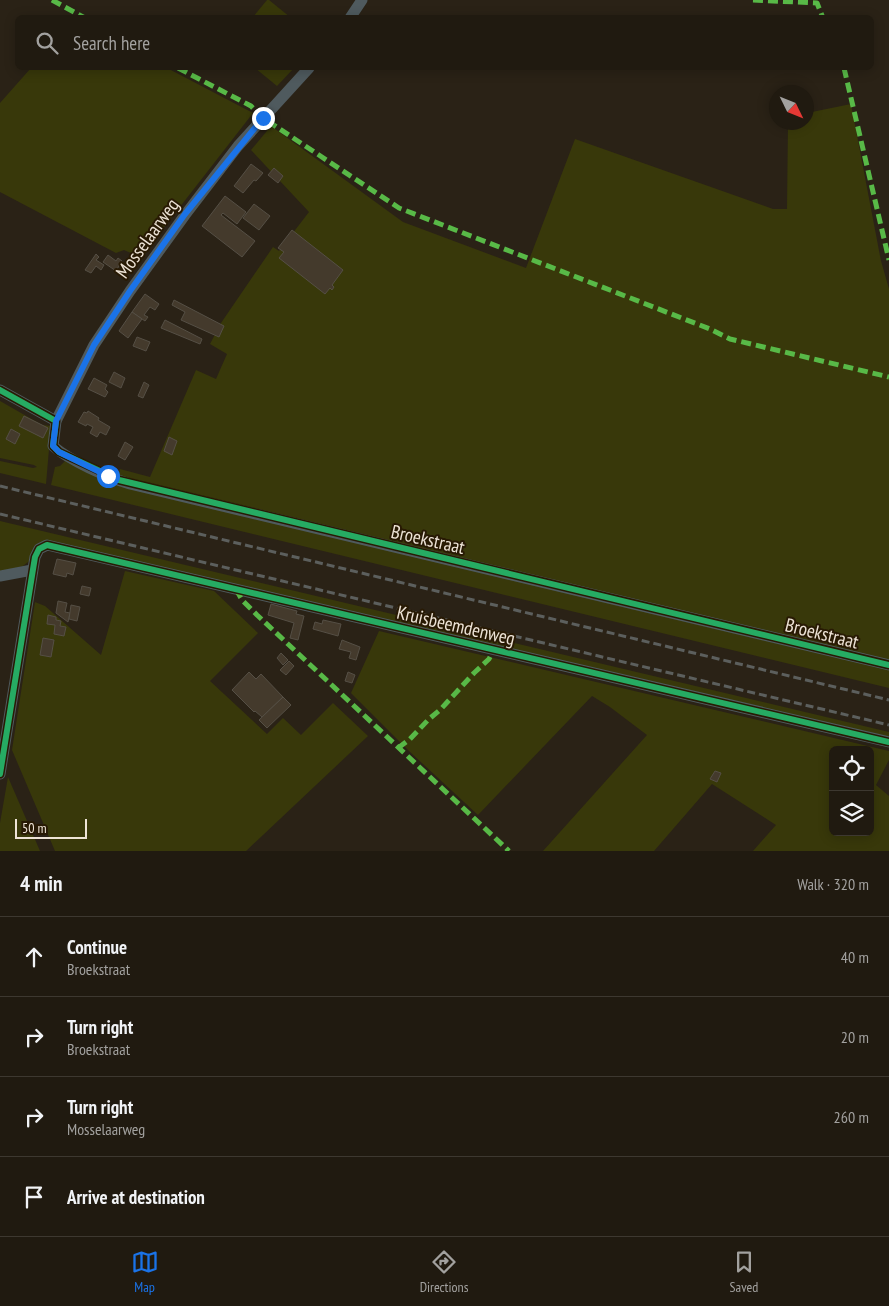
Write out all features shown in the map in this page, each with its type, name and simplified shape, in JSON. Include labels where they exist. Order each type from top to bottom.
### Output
[{"type":"street","points":[[352,15],[362,0]]},
{"type":"street","name":"Mosselaarweg","points":[[56,421],[94,345],[185,214],[238,146],[306,70]]},
{"type":"street","points":[[0,390],[56,421]]},
{"type":"street","name":"Broekstraat","points":[[56,421],[53,446],[59,452],[124,482],[889,665]]},
{"type":"street","name":"Kruisbeemdenweg","points":[[32,570],[39,549],[53,546],[889,742]]},
{"type":"street","points":[[0,576],[32,570],[0,774]]},
{"type":"shaded area","points":[[269,0],[288,15],[255,15]]},
{"type":"shaded area","points":[[29,70],[171,70],[253,113],[142,258],[124,250],[116,253],[0,192],[0,103]]},
{"type":"shaded area","points":[[257,70],[292,70],[277,86]]},
{"type":"shaded area","points":[[851,104],[881,261],[889,289],[889,663],[142,484],[118,475],[120,469],[150,477],[196,370],[216,379],[227,354],[210,344],[221,323],[273,247],[279,251],[309,212],[251,150],[271,126],[403,222],[526,268],[575,139],[773,209],[787,209],[788,130],[814,130],[814,112]]},
{"type":"shaded area","points":[[0,401],[42,425],[51,426],[46,484],[0,473],[0,461],[33,468],[37,467],[0,458]]},
{"type":"shaded area","points":[[65,461],[76,467],[889,667],[889,688],[51,485],[55,467],[60,466]]},
{"type":"shaded area","points":[[0,521],[889,732],[889,740],[52,543],[23,566],[0,573]]},
{"type":"shaded area","points":[[125,571],[214,591],[258,633],[210,681],[267,734],[283,718],[301,735],[333,703],[368,736],[246,851],[55,851],[12,750],[35,602],[45,606],[101,655]]},
{"type":"shaded area","points":[[379,631],[868,746],[829,746],[829,836],[874,836],[874,747],[889,751],[889,760],[876,785],[889,796],[889,851],[753,851],[776,825],[712,784],[654,851],[543,851],[647,735],[592,696],[478,815],[409,751],[351,693]]},
{"type":"shaded area","points":[[8,777],[40,851],[0,851],[0,823]]},
{"type":"building","points":[[251,164],[263,173],[243,193],[234,186]]},
{"type":"building","points":[[274,168],[283,176],[278,183],[268,175]]},
{"type":"building","points":[[225,196],[246,212],[237,224],[223,213],[221,215],[255,241],[242,257],[202,226]]},
{"type":"building","points":[[254,204],[270,216],[259,230],[243,218]]},
{"type":"building","points":[[292,230],[343,270],[332,285],[334,287],[332,290],[330,288],[325,294],[279,258],[284,252],[278,248]]},
{"type":"building","points":[[96,254],[99,257],[96,260],[104,265],[101,270],[96,266],[91,273],[85,270]]},
{"type":"building","points":[[108,255],[116,261],[118,258],[122,261],[116,271],[103,262]]},
{"type":"building","points":[[145,294],[159,304],[155,310],[150,307],[144,315],[148,317],[145,321],[132,312]]},
{"type":"building","points":[[174,300],[224,326],[219,337],[181,320],[185,312],[172,305]]},
{"type":"building","points":[[132,312],[142,319],[128,338],[119,331]]},
{"type":"building","points":[[165,320],[202,339],[200,344],[161,328]]},
{"type":"building","points":[[137,337],[150,342],[146,351],[133,346]]},
{"type":"building","points":[[114,372],[125,378],[121,388],[109,382]]},
{"type":"building","points":[[94,378],[107,385],[105,389],[108,392],[105,397],[88,389]]},
{"type":"building","points":[[144,382],[149,385],[143,398],[138,396]]},
{"type":"building","points":[[88,411],[110,427],[106,435],[100,432],[97,437],[90,433],[93,427],[78,422],[84,412],[87,413]]},
{"type":"building","points":[[24,416],[48,428],[43,438],[19,426]]},
{"type":"building","points":[[11,429],[20,434],[15,444],[6,439]]},
{"type":"building","points":[[169,437],[177,441],[172,455],[164,451]]},
{"type":"building","points":[[125,442],[133,447],[125,460],[118,456]]},
{"type":"building","points":[[57,559],[76,563],[73,575],[67,573],[66,577],[53,574]]},
{"type":"building","points":[[82,586],[91,588],[89,596],[80,594]]},
{"type":"building","points":[[58,601],[67,603],[65,612],[70,613],[68,622],[56,613]]},
{"type":"building","points":[[271,604],[297,611],[296,614],[304,616],[298,640],[290,638],[294,623],[268,615]]},
{"type":"building","points":[[71,605],[80,607],[77,621],[69,619]]},
{"type":"building","points":[[48,615],[56,617],[56,620],[61,621],[60,626],[66,627],[64,636],[54,634],[55,625],[47,624]]},
{"type":"building","points":[[323,620],[341,624],[338,636],[313,629],[315,622],[322,624]]},
{"type":"building","points":[[43,638],[54,640],[51,657],[40,655]]},
{"type":"building","points":[[342,640],[360,647],[356,660],[349,658],[351,652],[339,649]]},
{"type":"building","points":[[281,653],[288,660],[283,665],[277,658]]},
{"type":"building","points":[[289,661],[294,666],[286,675],[280,670]]},
{"type":"building","points":[[249,672],[256,679],[261,674],[283,697],[262,717],[254,712],[232,690]]},
{"type":"building","points":[[348,672],[355,675],[352,683],[345,681]]},
{"type":"building","points":[[283,697],[291,705],[267,728],[259,720]]},
{"type":"building","points":[[715,771],[721,773],[717,782],[710,779]]},
{"type":"railway","points":[[0,486],[889,700]]},
{"type":"railway","points":[[0,514],[889,725]]},
{"type":"marked path","points":[[52,0],[80,15]]},
{"type":"marked path","points":[[753,0],[817,3],[822,15]]},
{"type":"marked path","points":[[182,70],[251,106],[263,118],[399,208],[710,329],[730,339],[889,377]]},
{"type":"marked path","points":[[844,70],[889,260]]},
{"type":"marked path","points":[[236,589],[242,600],[257,615],[509,851]]},
{"type":"marked path","points":[[398,748],[441,709],[489,659],[494,649]]},
{"type":"cycle path","points":[[0,390],[56,421],[53,446],[59,452],[119,480],[889,665]]},
{"type":"cycle path","points":[[0,774],[35,557],[39,549],[47,545],[889,742]]},
{"type":"route","points":[[108,476],[59,452],[53,446],[56,421],[94,345],[130,291],[185,214],[238,146],[263,118]]}]
